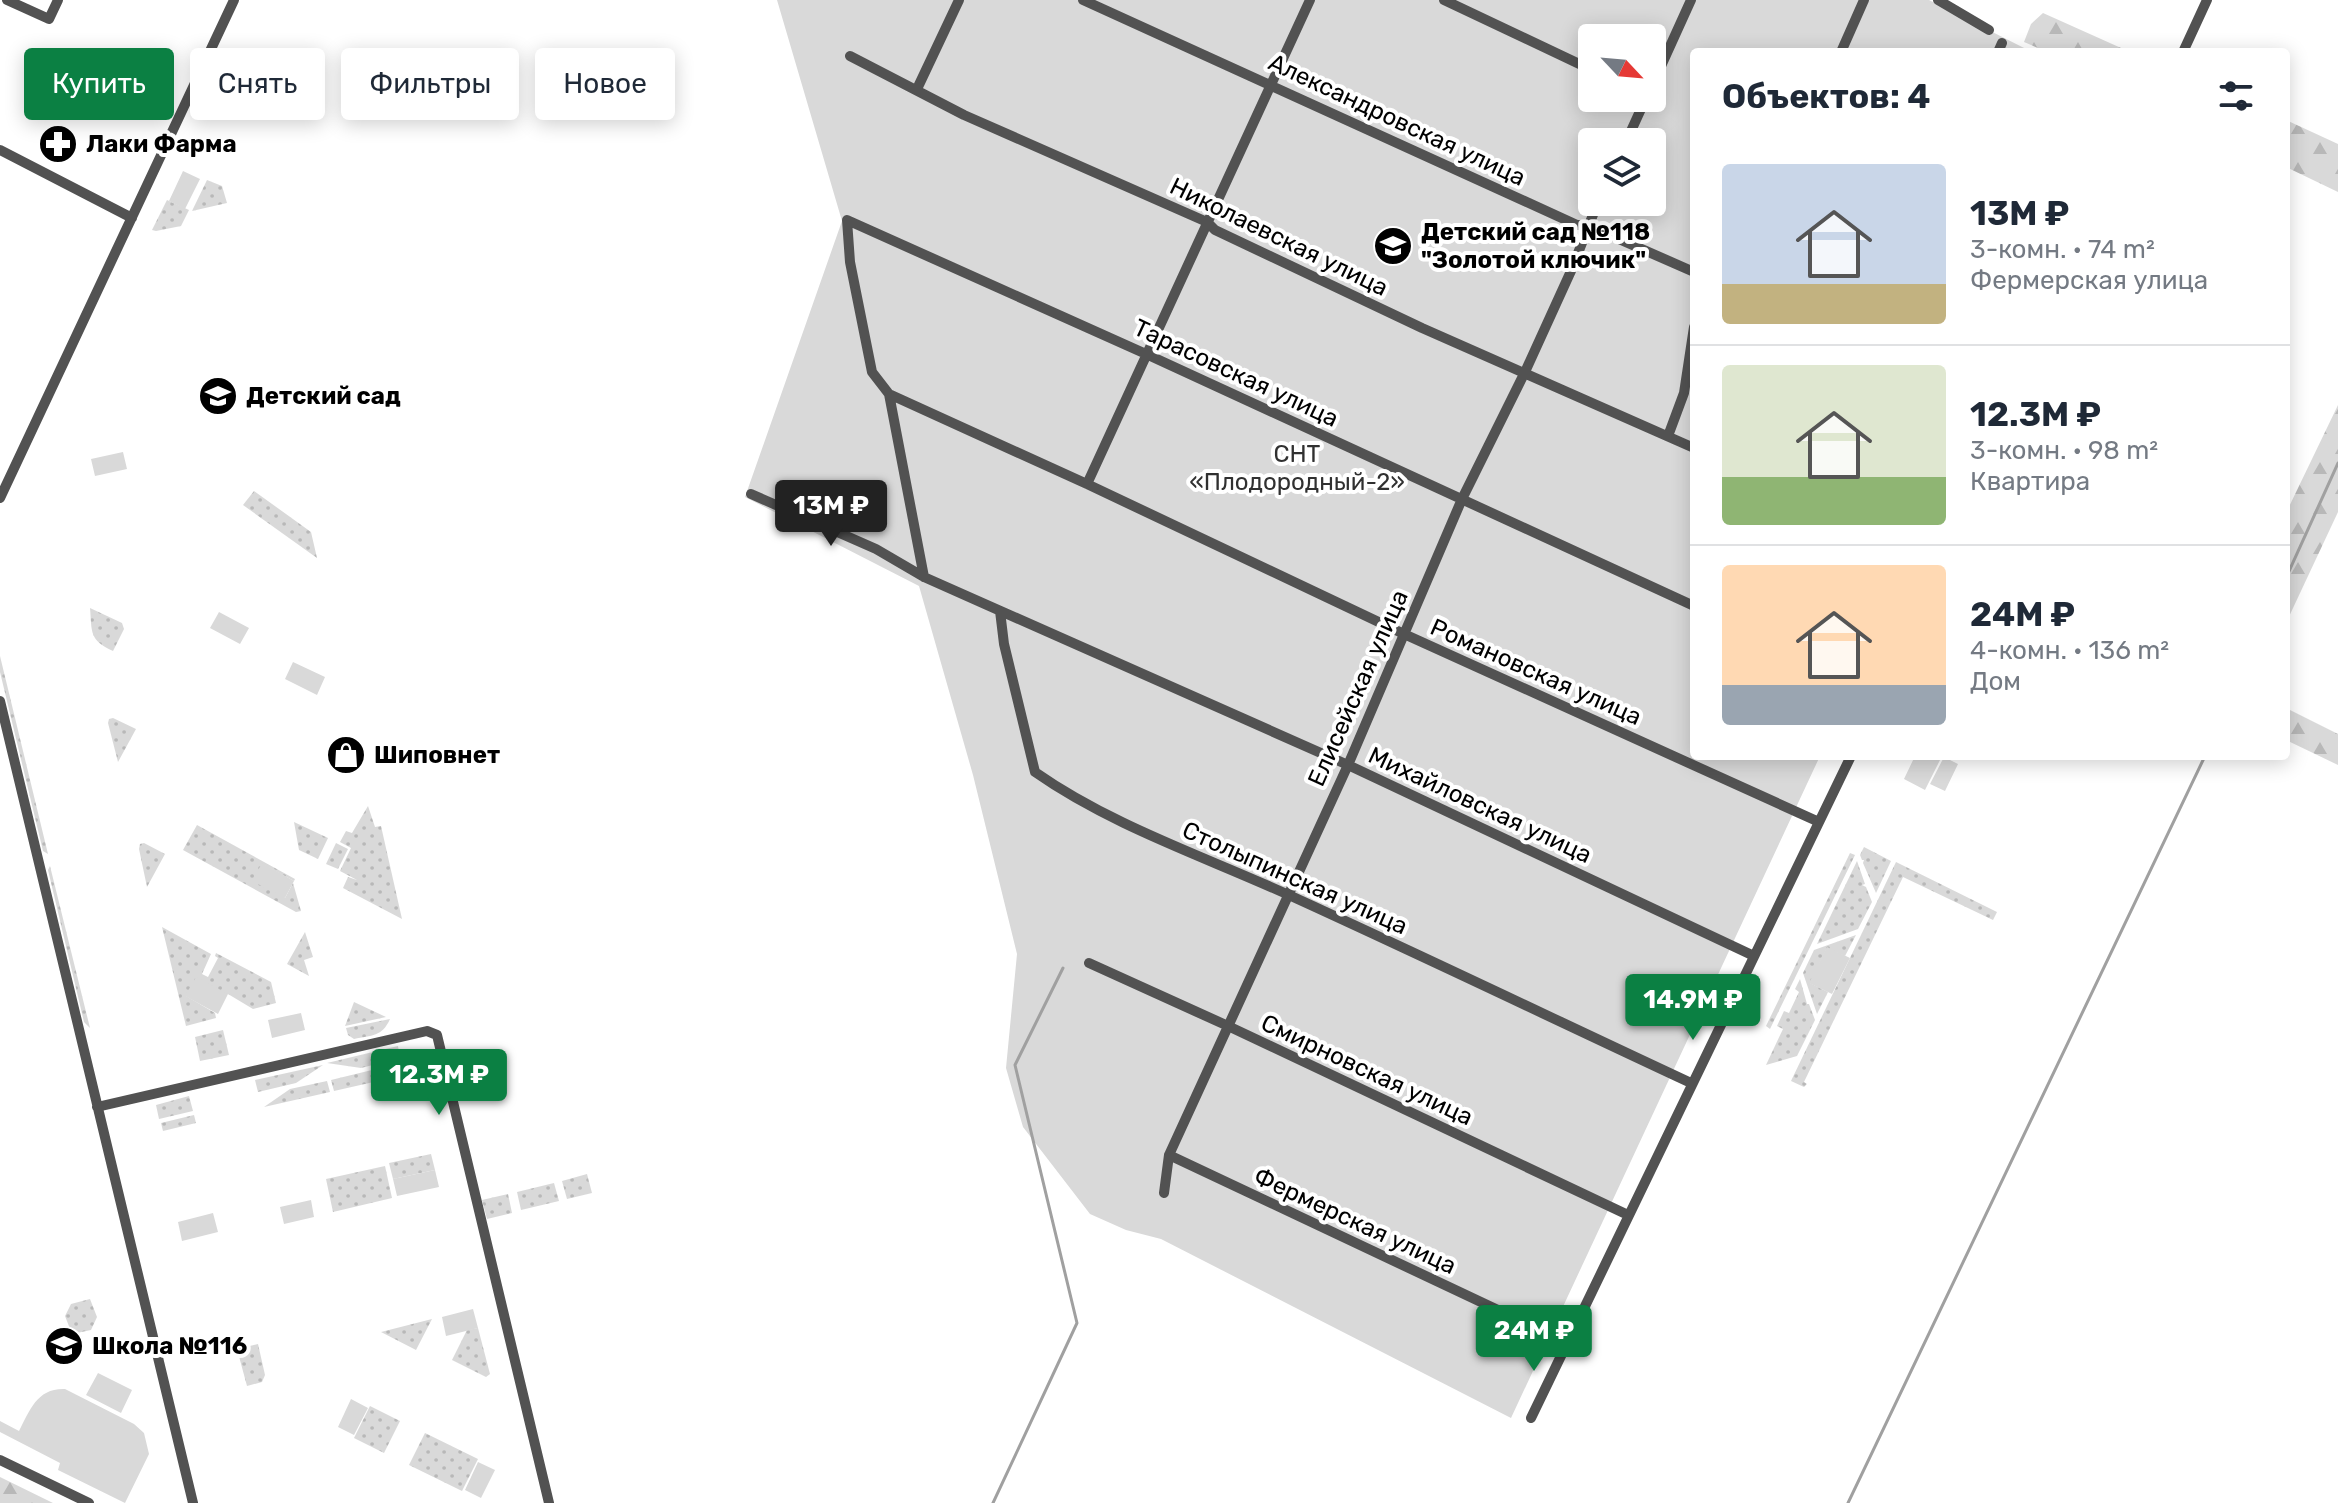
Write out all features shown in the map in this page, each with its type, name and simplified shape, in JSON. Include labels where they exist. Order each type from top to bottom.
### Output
[{"type":"street","points":[[7,0],[49,19],[58,0]]},
{"type":"street","points":[[0,498],[234,0]]},
{"type":"street","points":[[917,89],[959,0]]},
{"type":"street","name":"Александровская улица","points":[[1083,0],[1577,225],[1587,225],[1690,270]]},
{"type":"street","points":[[1087,484],[1310,0]]},
{"type":"street","points":[[1444,0],[1578,63]]},
{"type":"street","points":[[1666,55],[1691,0]]},
{"type":"street","points":[[1843,48],[1864,0]]},
{"type":"street","points":[[1938,0],[1989,30]]},
{"type":"street","points":[[2185,48],[2207,0]]},
{"type":"street","name":"Николаевская улица","points":[[850,56],[964,115],[1207,222],[1215,230],[1422,328],[1690,446]]},
{"type":"street","points":[[0,150],[132,218]]},
{"type":"street","name":"Елисейская улица","points":[[1164,1193],[1169,1155],[1348,765],[1462,499],[1571,271],[1591,216]]},
{"type":"street","name":"Тарасовская улица","points":[[889,394],[872,372],[850,262],[847,220],[1690,604]]},
{"type":"street","points":[[1668,436],[1684,393],[1690,353]]},
{"type":"street","points":[[889,394],[924,577]]},
{"type":"street","name":"Романовская улица","points":[[889,394],[1404,634],[1819,822]]},
{"type":"street","points":[[751,494],[876,549],[924,577]]},
{"type":"street","name":"Михайловская улица","points":[[924,577],[1348,765],[1754,956]]},
{"type":"street","name":"Столыпинская улица","points":[[1000,611],[1004,644],[1035,772],[1062,791],[1691,1083]]},
{"type":"street","points":[[0,701],[193,1503]]},
{"type":"street","points":[[1531,1418],[1849,760]]},
{"type":"street","name":"Смирновская улица","points":[[1089,963],[1628,1215]]},
{"type":"street","points":[[97,1107],[427,1031],[437,1035],[549,1503]]},
{"type":"street","name":"Фермерская улица","points":[[1169,1155],[1568,1343]]},
{"type":"street","points":[[0,1460],[89,1503]]},
{"type":"green space","name":"СНТ «Плодородный-2»","points":[[777,0],[1929,0],[2024,48],[1690,48],[1690,760],[1818,760],[1511,1418],[1161,1239],[1126,1230],[1090,1214],[1023,1127],[1006,1068],[1017,954],[973,775],[919,586],[745,497],[842,221]]},
{"type":"green space","points":[[2043,13],[2121,48],[2038,48],[2024,42],[2031,24]]},
{"type":"green space","points":[[2290,122],[2338,144],[2338,192],[2290,169]]},
{"type":"green space","points":[[183,171],[200,179],[185,209],[169,201]]},
{"type":"green space","points":[[207,180],[222,186],[227,203],[192,211]]},
{"type":"green space","points":[[167,200],[189,210],[181,226],[152,230]]},
{"type":"green space","points":[[2338,405],[2338,512],[2290,614],[2290,505]]},
{"type":"green space","points":[[123,452],[127,469],[95,476],[91,459]]},
{"type":"green space","points":[[254,491],[311,532],[317,558],[243,505]]},
{"type":"green space","points":[[90,608],[122,623],[124,629],[113,651],[93,634]]},
{"type":"green space","points":[[219,612],[249,628],[240,644],[210,628]]},
{"type":"green space","points":[[0,656],[48,854],[43,851],[0,672]]},
{"type":"green space","points":[[293,662],[325,677],[317,695],[285,679]]},
{"type":"green space","points":[[2290,710],[2338,734],[2338,765],[2290,742]]},
{"type":"green space","points":[[113,718],[136,729],[118,762],[108,723]]},
{"type":"green space","points":[[1913,760],[1940,760],[1925,790],[1904,779]]},
{"type":"green space","points":[[1942,760],[1958,764],[1945,791],[1930,784]]},
{"type":"green space","points":[[368,806],[375,827],[381,826],[402,919],[343,888],[348,877],[357,880],[340,871],[351,848],[340,842],[346,831],[352,833]]},
{"type":"green space","points":[[294,822],[328,838],[318,859],[299,850]]},
{"type":"green space","points":[[197,825],[295,879],[262,864],[285,898],[293,883],[301,911],[296,912],[183,850]]},
{"type":"green space","points":[[144,843],[165,854],[147,887],[139,849],[140,844]]},
{"type":"green space","points":[[336,843],[348,849],[338,869],[326,864]]},
{"type":"green space","points":[[1864,847],[1891,861],[1876,893],[1860,855]]},
{"type":"green space","points":[[1850,853],[1855,855],[1770,1029],[1766,1026]]},
{"type":"green space","points":[[1857,861],[1865,884],[1862,885],[1866,887],[1872,902],[1858,929],[1817,944]]},
{"type":"green space","points":[[1896,862],[1997,912],[1993,920],[1903,877],[1804,1087],[1791,1081]]},
{"type":"green space","points":[[262,863],[294,881],[285,898],[252,881]]},
{"type":"green space","points":[[50,866],[90,1028],[84,1022],[48,870]]},
{"type":"green space","points":[[162,927],[211,954],[202,974],[208,977],[218,958],[216,953],[271,982],[276,1003],[253,1009],[228,994],[186,996],[215,1013],[216,1018],[186,1026]]},
{"type":"green space","points":[[305,932],[313,957],[304,960],[309,976],[287,964]]},
{"type":"green space","points":[[1856,935],[1845,956],[1827,948],[1810,983],[1828,992],[1817,1014],[1803,973],[1814,950]]},
{"type":"green space","points":[[1827,947],[1850,958],[1832,994],[1809,983]]},
{"type":"green space","points":[[196,977],[228,994],[218,1014],[185,996]]},
{"type":"green space","points":[[1800,979],[1815,1020],[1797,1056],[1766,1065],[1783,1029],[1777,1026],[1784,1011],[1789,1013],[1799,992],[1795,989]]},
{"type":"green space","points":[[354,1002],[386,1017],[345,1026]]},
{"type":"green space","points":[[301,1013],[305,1030],[272,1038],[268,1020]]},
{"type":"green space","points":[[390,1019],[384,1029],[376,1034],[354,1039],[348,1035],[346,1028]]},
{"type":"green space","points":[[223,1030],[229,1055],[200,1061],[195,1037]]},
{"type":"green space","points":[[398,1046],[400,1058],[361,1068],[327,1063]]},
{"type":"green space","points":[[323,1065],[296,1083],[258,1092],[255,1080]]},
{"type":"green space","points":[[372,1070],[400,1076],[334,1091],[331,1080]]},
{"type":"green space","points":[[327,1081],[330,1092],[264,1107],[290,1089]]},
{"type":"green space","points":[[189,1096],[193,1111],[159,1119],[156,1105]]},
{"type":"green space","points":[[194,1115],[196,1123],[163,1131],[161,1123]]},
{"type":"green space","points":[[431,1154],[435,1170],[393,1179],[389,1163]]},
{"type":"green space","points":[[385,1166],[392,1198],[333,1212],[326,1179]]},
{"type":"green space","points":[[435,1170],[439,1187],[397,1196],[393,1179]]},
{"type":"green space","points":[[587,1174],[592,1193],[567,1199],[562,1181]]},
{"type":"green space","points":[[554,1183],[559,1201],[521,1210],[517,1192]]},
{"type":"green space","points":[[508,1194],[512,1213],[487,1219],[482,1200]]},
{"type":"green space","points":[[311,1200],[314,1217],[284,1224],[280,1207]]},
{"type":"green space","points":[[213,1213],[218,1232],[182,1241],[178,1222]]},
{"type":"green space","points":[[90,1299],[97,1317],[91,1330],[72,1334],[65,1316],[71,1304]]},
{"type":"green space","points":[[473,1309],[478,1328],[446,1336],[442,1317]]},
{"type":"green space","points":[[432,1319],[416,1350],[381,1332]]},
{"type":"green space","points":[[478,1328],[490,1374],[486,1377],[452,1360],[467,1330]]},
{"type":"green space","points":[[258,1344],[265,1375],[262,1382],[247,1386],[237,1349]]},
{"type":"green space","points":[[98,1373],[132,1390],[121,1413],[86,1395]]},
{"type":"green space","points":[[65,1389],[134,1424],[144,1433],[149,1454],[125,1503],[58,1470],[60,1463],[0,1432],[0,1421],[19,1431],[41,1396]]},
{"type":"green space","points":[[351,1399],[368,1408],[354,1435],[338,1427]]},
{"type":"green space","points":[[370,1406],[400,1421],[384,1453],[354,1438]]},
{"type":"green space","points":[[425,1433],[478,1459],[462,1491],[409,1465]]},
{"type":"green space","points":[[478,1462],[495,1470],[481,1498],[465,1490]]},
{"type":"green space","points":[[0,1477],[53,1503],[0,1503]]},
{"type":"waterway","points":[[2290,569],[2338,463]]},
{"type":"waterway","points":[[1848,1503],[2203,760]]},
{"type":"waterway","points":[[993,1503],[1077,1323],[1015,1065],[1063,968]]},
{"type":"place","name":"Лаки Фарма","points":[[58,144]]},
{"type":"place","name":"Детский сад №118 \"Золотой ключик\"","points":[[1393,246]]},
{"type":"place","name":"Детский сад","points":[[218,396]]},
{"type":"place","name":"Шиповнет","points":[[346,755]]},
{"type":"place","name":"Школа №116","points":[[64,1346]]}]
